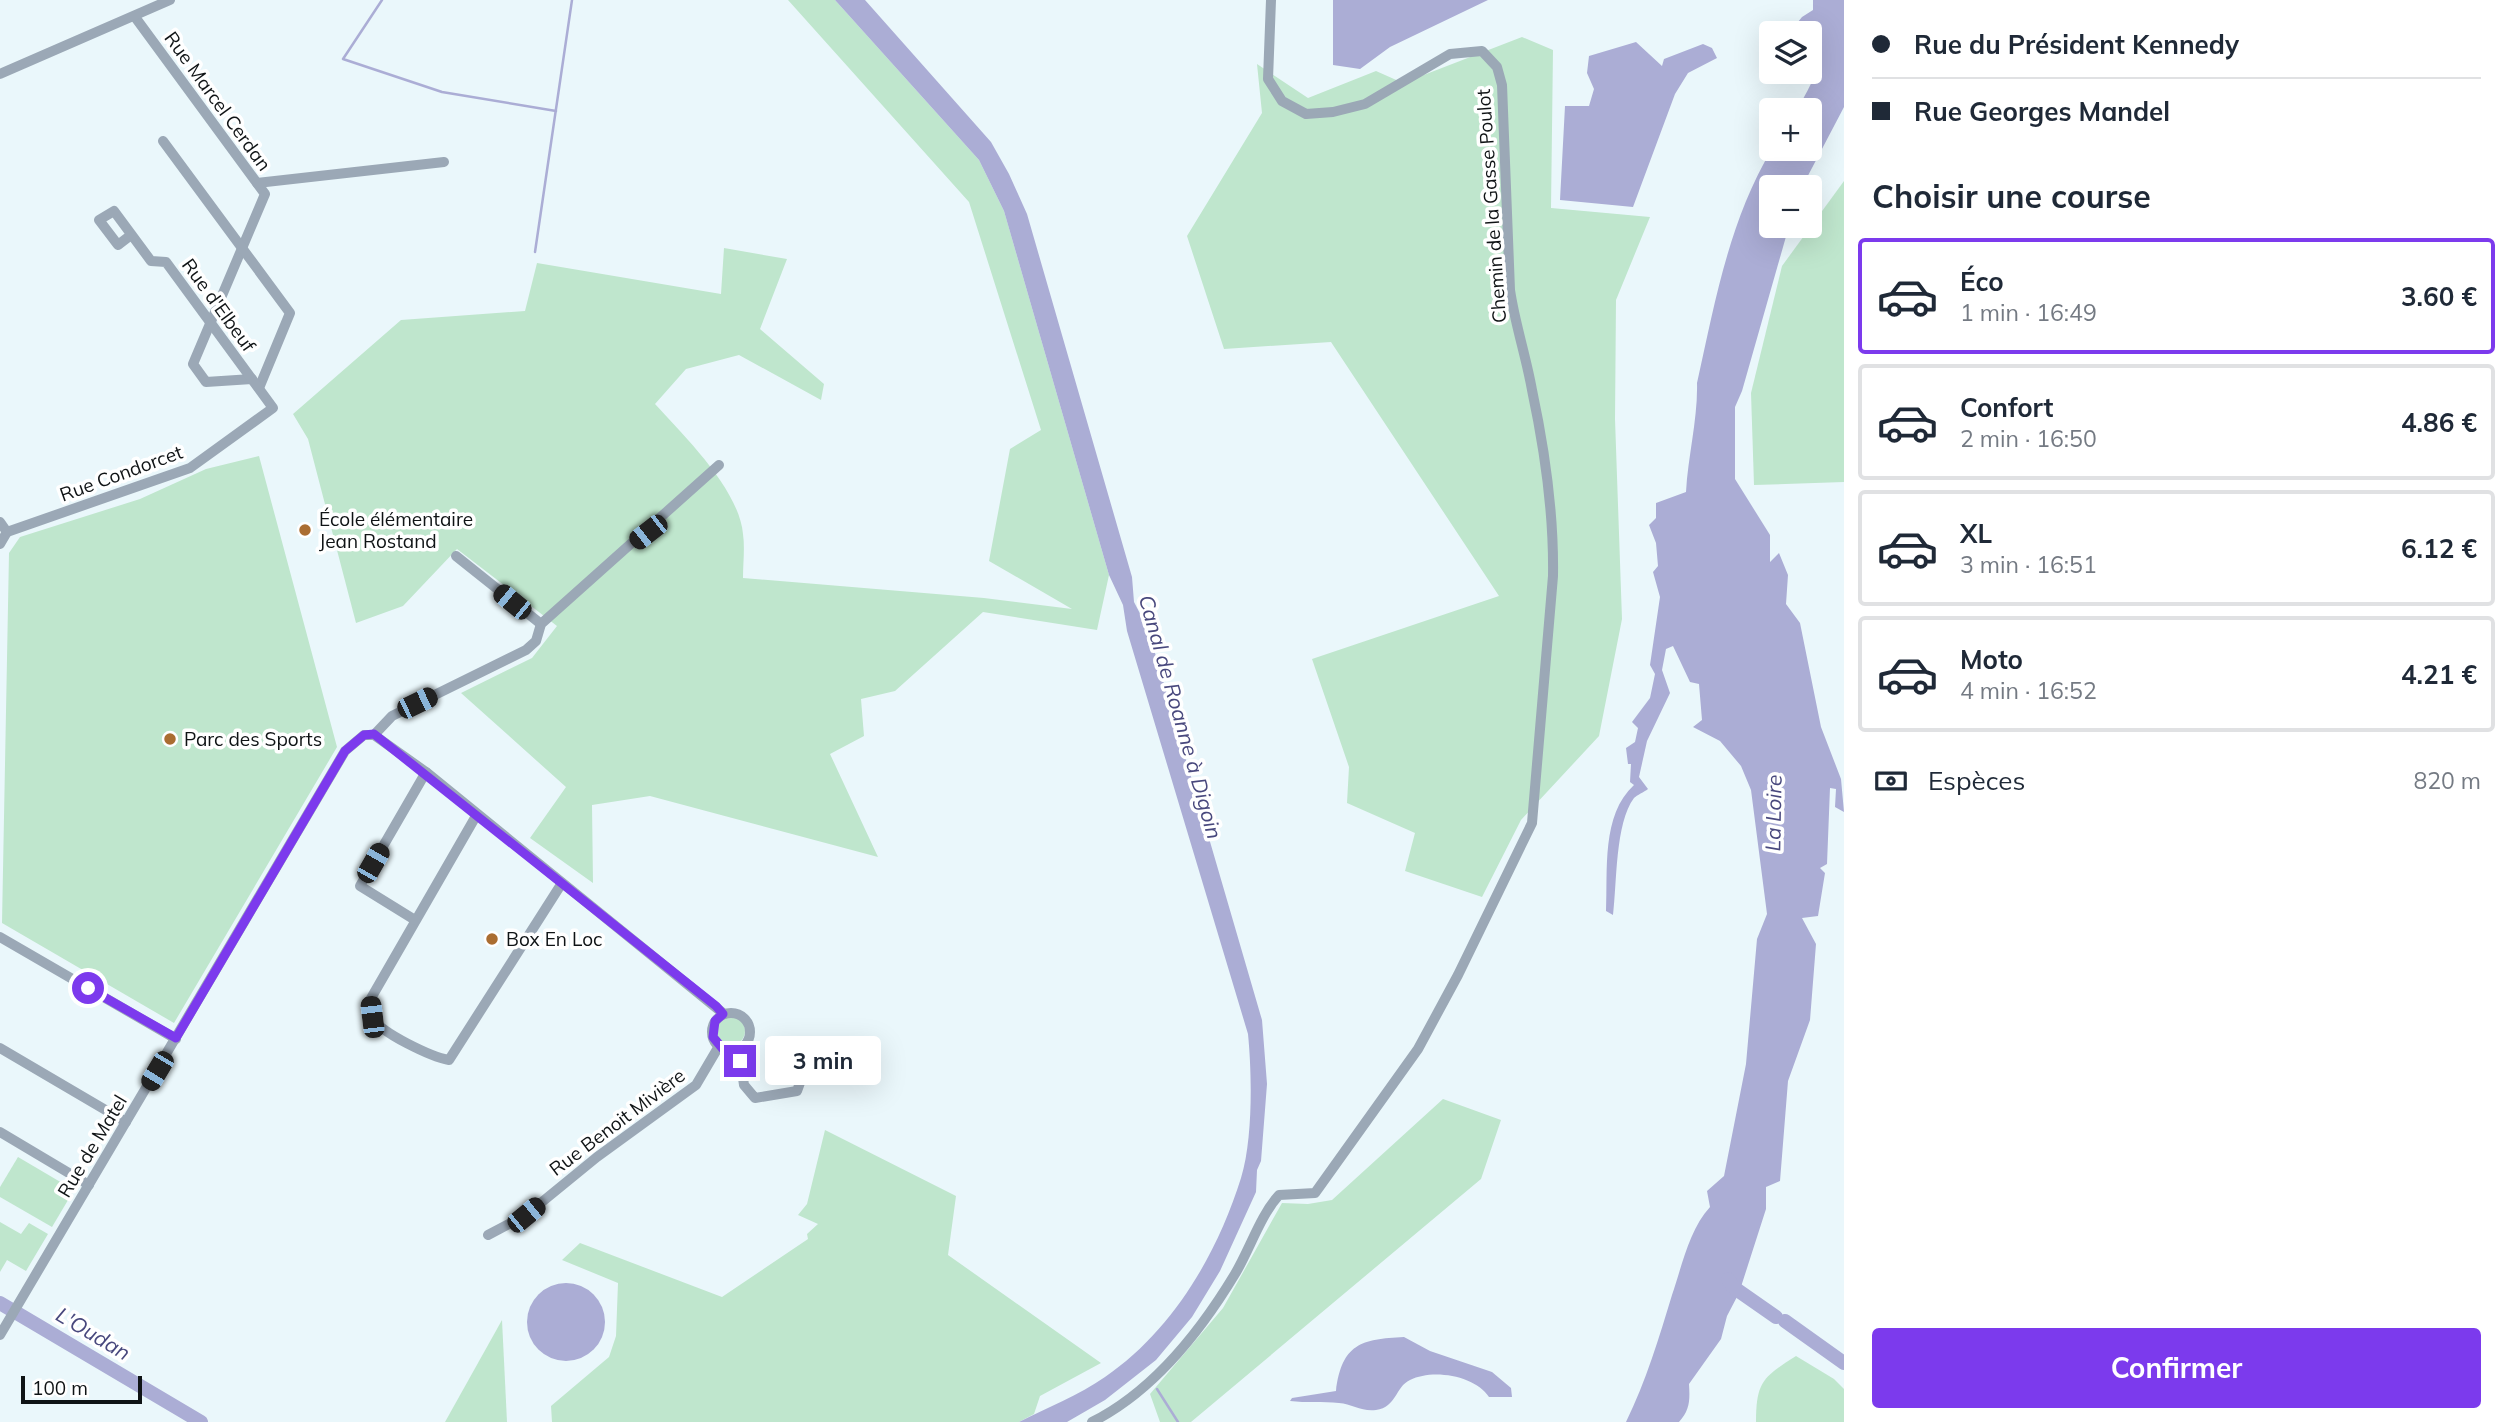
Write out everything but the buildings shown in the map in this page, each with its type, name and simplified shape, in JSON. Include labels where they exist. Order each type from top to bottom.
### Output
[{"type":"street","points":[[0,74],[170,0]]},
{"type":"street","name":"Chemin de la Gasse Poulot","points":[[1092,1422],[1139,1393],[1199,1327],[1235,1274],[1276,1198],[1284,1192],[1315,1193],[1418,1049],[1524,841],[1533,810],[1553,576],[1553,535],[1537,415],[1510,290],[1504,117],[1502,85],[1497,67],[1482,51],[1450,54],[1365,104],[1333,112],[1306,114],[1282,102],[1268,79],[1273,9],[1271,0]]},
{"type":"street","name":"Rue Marcel Cerdan","points":[[135,17],[265,194],[193,364],[211,384],[252,379]]},
{"type":"street","points":[[163,141],[290,313],[259,388]]},
{"type":"street","points":[[257,183],[444,162]]},
{"type":"street","name":"Rue d'Elbeuf","points":[[131,235],[151,261],[166,262],[273,408]]},
{"type":"street","name":"Rue Condorcet","points":[[7,532],[190,468],[273,408]]},
{"type":"street","name":"Rue de Matel","points":[[0,1335],[345,751],[364,735],[374,734],[392,716],[526,650],[536,641],[541,624],[620,553],[648,532],[719,465]]},
{"type":"street","points":[[0,522],[7,532],[0,544]]},
{"type":"street","points":[[456,556],[541,624]]},
{"type":"street","points":[[374,734],[426,772],[723,1014],[743,1016],[750,1027],[748,1040],[739,1049],[729,1051],[719,1046],[712,1032],[715,1021],[723,1014]]},
{"type":"street","points":[[415,919],[360,886],[426,772]]},
{"type":"street","points":[[477,816],[370,1000],[372,1017],[381,1027],[433,1057],[449,1060],[562,883]]},
{"type":"street","points":[[0,937],[176,1038]]},
{"type":"street","name":"Rue Benoit Mivière","points":[[488,1235],[526,1215],[597,1157],[696,1085],[719,1046]]},
{"type":"street","points":[[0,1048],[125,1122]]},
{"type":"street","points":[[739,1049],[744,1085],[755,1098],[797,1091],[805,1069]]},
{"type":"street","points":[[0,1132],[89,1185]]},
{"type":"green space","points":[[788,0],[835,0],[979,160],[1004,211],[1109,575],[1097,630],[983,612],[895,691],[861,699],[864,736],[830,754],[878,857],[650,796],[592,805],[593,883],[530,838],[566,787],[461,693],[532,658],[557,626],[457,549],[403,606],[356,623],[308,439],[293,414],[401,320],[525,311],[537,263],[721,294],[724,248],[787,259],[760,329],[824,384],[821,400],[739,355],[686,369],[655,404],[695,447],[732,499],[743,534],[743,578],[984,598],[1072,609],[989,561],[1010,449],[1041,430],[969,202]]},
{"type":"green space","points":[[1522,37],[1553,50],[1551,208],[1650,217],[1616,300],[1615,419],[1622,619],[1599,736],[1521,820],[1482,897],[1405,871],[1415,833],[1347,803],[1349,767],[1312,659],[1499,596],[1331,342],[1224,349],[1187,236],[1262,113],[1257,64],[1308,98],[1376,71],[1403,83]]},
{"type":"green space","points":[[1844,181],[1844,482],[1754,485],[1751,393],[1782,266],[1802,238],[1822,238],[1822,211]]},
{"type":"green space","name":"Parc des Sports","points":[[259,456],[337,747],[174,1023],[2,923],[9,553],[20,537],[140,499],[206,469]]},
{"type":"green space","points":[[731,1017],[741,1021],[745,1031],[741,1041],[731,1045],[721,1041],[717,1031],[721,1021]]},
{"type":"green space","points":[[1443,1099],[1501,1120],[1481,1179],[1191,1422],[1160,1422],[1150,1394],[1223,1308],[1282,1203],[1308,1204],[1332,1200]]},
{"type":"green space","points":[[825,1130],[956,1196],[948,1255],[1101,1363],[1040,1396],[1034,1414],[1019,1422],[552,1422],[551,1406],[609,1357],[616,1336],[618,1283],[562,1260],[580,1243],[722,1297],[808,1239],[807,1234],[818,1224],[798,1215],[807,1204]]},
{"type":"green space","points":[[18,1157],[74,1190],[52,1227],[0,1197],[0,1187]]},
{"type":"green space","points":[[0,1222],[21,1234],[29,1223],[48,1234],[26,1271],[7,1260],[0,1272]]},
{"type":"green space","points":[[502,1320],[507,1422],[445,1422]]},
{"type":"green space","points":[[1796,1356],[1834,1379],[1844,1389],[1844,1422],[1756,1422],[1758,1398],[1764,1382]]},
{"type":"water","points":[[835,0],[865,0],[991,142],[1027,214],[1132,577],[1134,602],[1148,629],[1262,1020],[1267,1084],[1256,1192],[1220,1271],[1192,1317],[1156,1360],[1105,1400],[1067,1422],[1019,1422],[1085,1390],[1129,1358],[1171,1314],[1205,1263],[1219,1235],[1241,1178],[1248,1145],[1251,1087],[1248,1034],[1127,631],[1123,605],[1109,575],[1004,211],[979,160]]},
{"type":"water","points":[[1333,0],[1488,0],[1390,47],[1360,69],[1333,65]]},
{"type":"water","points":[[1813,0],[1844,0],[1844,107],[1822,149],[1822,98],[1803,98],[1810,84],[1822,84],[1822,21],[1799,21],[1813,10]]},
{"type":"water","points":[[1636,42],[1662,66],[1664,59],[1703,44],[1712,48],[1717,58],[1688,73],[1675,94],[1633,207],[1560,200],[1565,106],[1589,106],[1594,89],[1587,73],[1589,56]]},
{"type":"water","name":"La Loire","points":[[1765,161],[1816,161],[1808,175],[1759,175],[1759,238],[1786,238],[1742,391],[1735,407],[1735,479],[1770,535],[1770,562],[1779,553],[1788,575],[1786,604],[1800,623],[1821,727],[1841,779],[1844,812],[1835,807],[1836,789],[1830,788],[1827,864],[1820,868],[1825,873],[1818,916],[1802,918],[1816,944],[1810,1020],[1788,1081],[1780,1181],[1766,1187],[1766,1209],[1739,1293],[1727,1316],[1721,1339],[1689,1384],[1688,1404],[1683,1418],[1679,1422],[1626,1422],[1652,1359],[1687,1249],[1697,1226],[1710,1207],[1707,1191],[1724,1176],[1746,1064],[1757,939],[1767,914],[1751,790],[1741,766],[1720,741],[1693,727],[1702,720],[1699,684],[1690,682],[1673,646],[1666,649],[1662,670],[1670,693],[1647,741],[1639,777],[1648,789],[1634,798],[1623,822],[1613,915],[1606,911],[1611,828],[1623,797],[1634,785],[1630,782],[1631,764],[1628,764],[1626,748],[1635,742],[1638,728],[1632,722],[1650,698],[1655,674],[1650,665],[1660,597],[1653,572],[1658,566],[1656,543],[1649,525],[1656,518],[1656,503],[1686,492],[1697,383],[1710,322],[1734,233],[1757,176]]},
{"type":"water","points":[[566,1283],[581,1286],[593,1295],[602,1307],[605,1322],[602,1337],[593,1349],[581,1358],[566,1361],[551,1358],[539,1349],[530,1337],[527,1322],[530,1307],[539,1295],[551,1286]]},
{"type":"water","points":[[1404,1337],[1430,1351],[1492,1372],[1511,1388],[1512,1397],[1489,1397],[1483,1390],[1464,1379],[1430,1375],[1419,1376],[1405,1383],[1388,1405],[1376,1410],[1339,1403],[1290,1401],[1292,1398],[1336,1391],[1343,1363],[1356,1347],[1376,1340]]},
{"type":"waterway","points":[[382,0],[343,59],[442,92],[556,111]]},
{"type":"waterway","points":[[535,252],[572,0]]},
{"type":"waterway","points":[[1728,1279],[1733,1287],[1776,1317]]},
{"type":"waterway","name":"L'Oudan","points":[[0,1303],[201,1422]]},
{"type":"waterway","points":[[1785,1321],[1844,1363]]},
{"type":"waterway","points":[[1157,1389],[1178,1422]]},
{"type":"place","name":"École élémentaire Jean Rostand","points":[[305,530]]},
{"type":"place","name":"Parc des Sports","points":[[170,739]]},
{"type":"place","name":"Box En Loc","points":[[492,939]]},
{"type":"route","points":[[88,988],[176,1038],[345,751],[364,735],[374,734],[426,772],[477,816],[716,1006],[723,1014],[713,1026],[715,1042],[729,1051],[739,1049],[740,1061]]},
{"type":"water label","name":"Canal de Roanne à Digoin","points":[[1180,717]]}]
